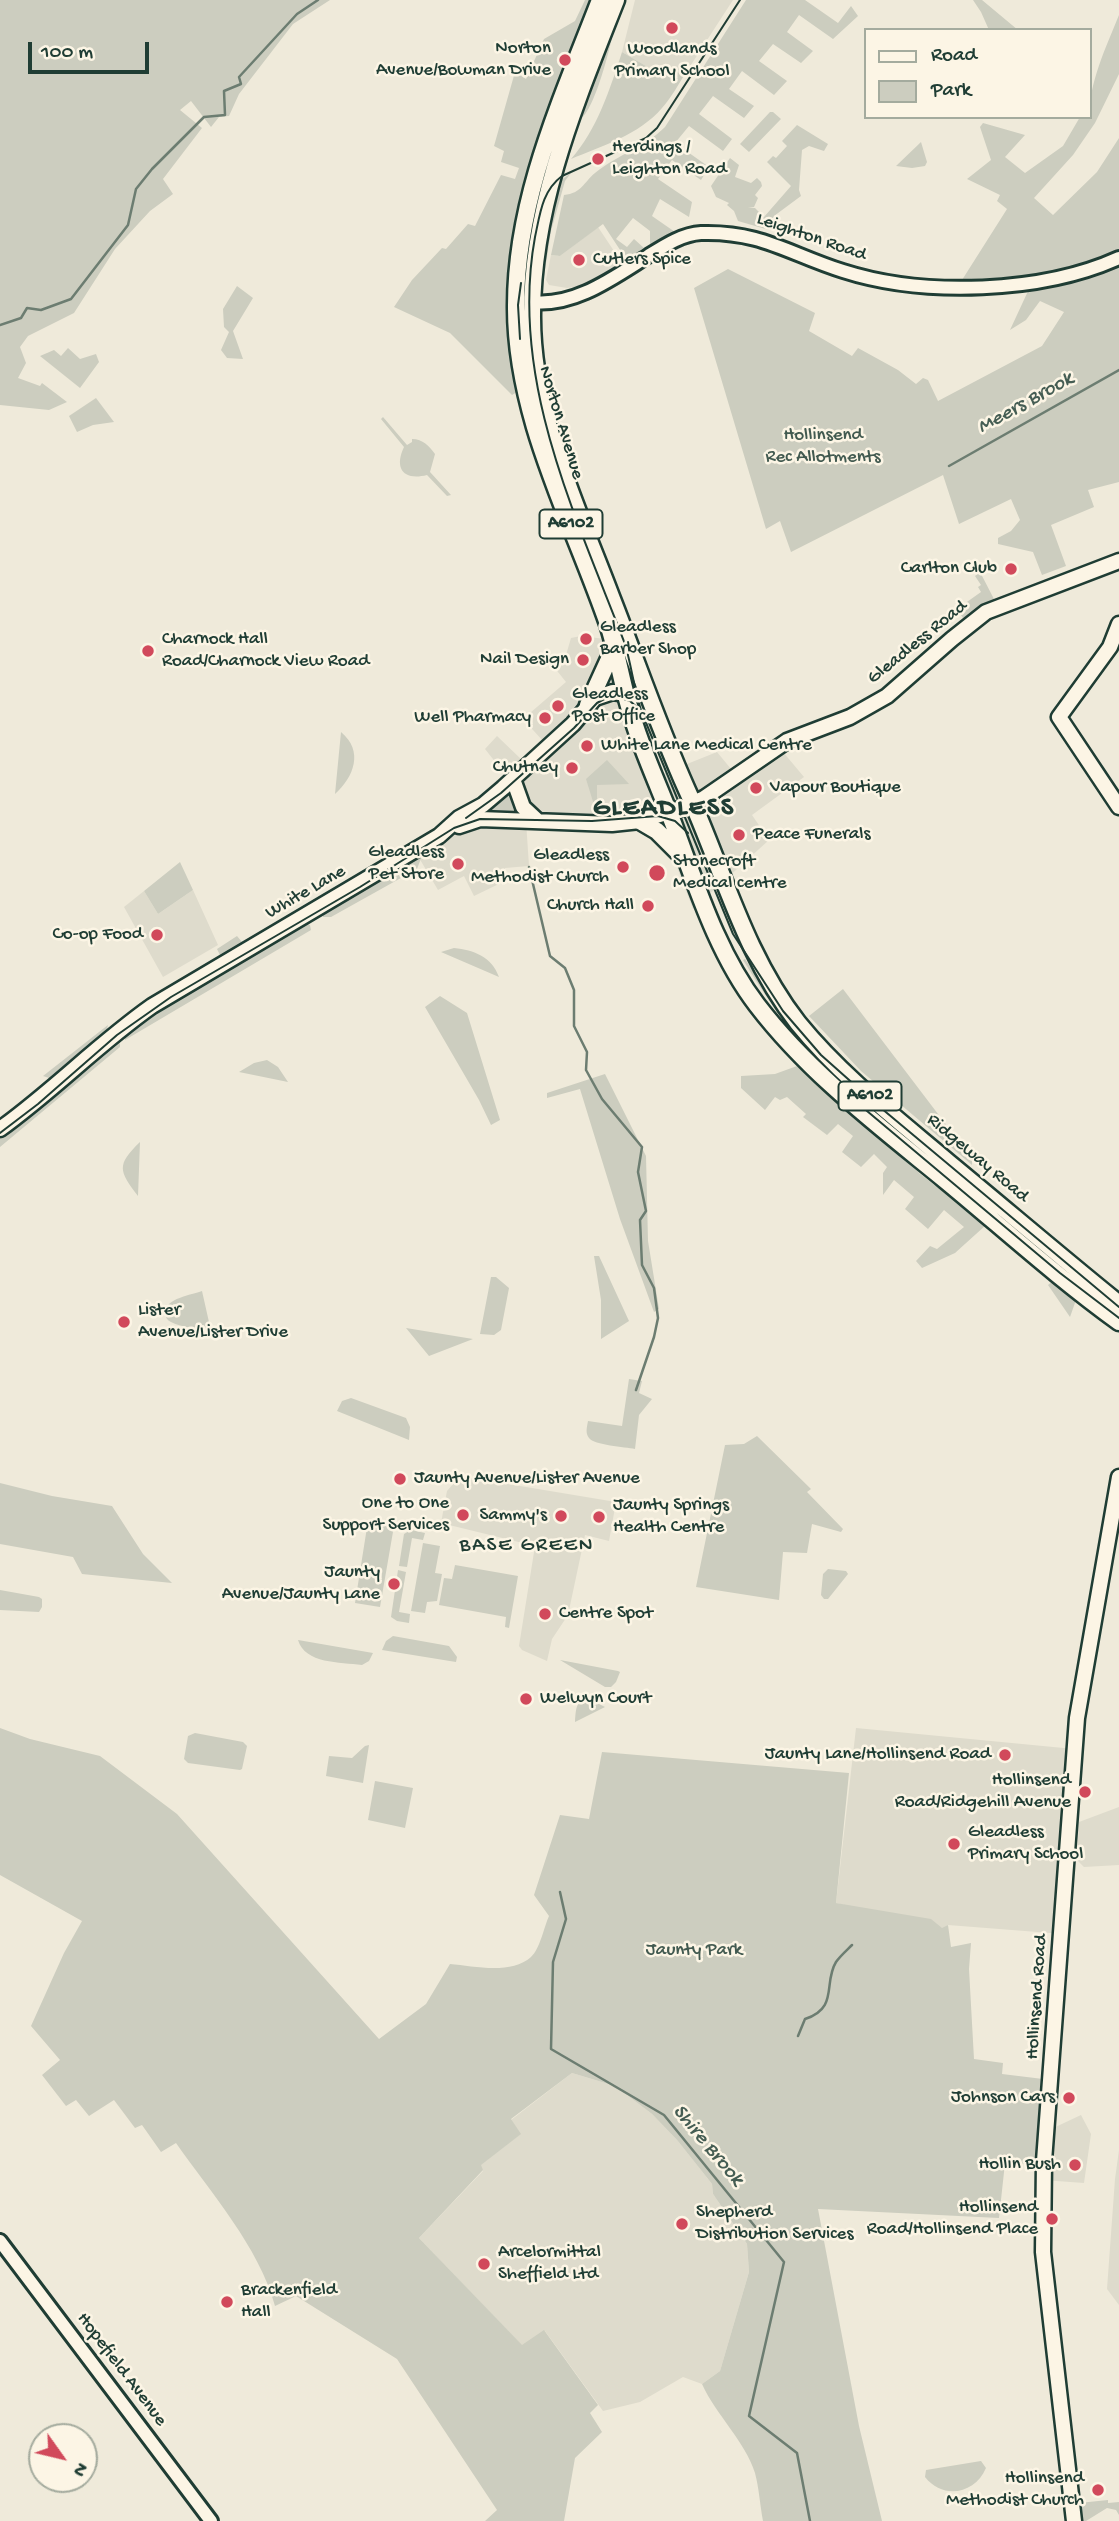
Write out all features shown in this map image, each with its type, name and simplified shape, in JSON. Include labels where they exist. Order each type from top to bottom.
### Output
[{"type":"highway","name":"Norton Avenue","points":[[600,0],[533,182],[518,260],[524,319],[554,445],[635,662]]},
{"type":"highway","name":"Norton Avenue","points":[[616,0],[574,108],[548,188],[537,243],[539,303],[524,319],[520,366],[531,416],[595,588],[626,694]]},
{"type":"highway","points":[[588,705],[614,648]]},
{"type":"highway","name":"Ridgeway Road","points":[[635,662],[753,951],[802,1028],[876,1101],[1119,1304]]},
{"type":"highway","points":[[626,694],[646,703],[654,711]]},
{"type":"highway","name":"Ridgeway Road","points":[[626,694],[688,863],[722,944],[741,981],[769,1021],[793,1047],[885,1130],[1079,1293],[1119,1322]]},
{"type":"highway","points":[[669,812],[677,796],[680,776]]},
{"type":"highway","points":[[640,821],[662,835],[688,863]]},
{"type":"main road","name":"Gleadless Road","points":[[439,836],[480,819],[592,825],[640,821],[692,804],[787,741],[850,717],[887,696],[986,612],[1119,561]]},
{"type":"main road","points":[[1119,624],[1110,647],[1059,717],[1119,807]]},
{"type":"main road","name":"White Lane","points":[[0,1129],[115,1032],[152,1006],[359,885],[439,836],[459,818],[482,805],[573,724],[595,698],[608,693],[626,694]]},
{"type":"main road","points":[[680,776],[694,786],[713,791]]},
{"type":"main road","points":[[513,779],[523,807],[538,821]]},
{"type":"main road","name":"Hollinsend Road","points":[[1074,2521],[1043,2252],[1044,2161],[1077,1718],[1119,1477]]},
{"type":"street","name":"Leighton Road","points":[[539,303],[587,292],[665,245],[696,233],[729,233],[758,238],[841,270],[920,287],[1047,280],[1085,271],[1119,258]]},
{"type":"street","name":"Hopefield Avenue","points":[[0,2241],[211,2521]]},
{"type":"shaded area","name":"Woodlands Primary School","points":[[635,0],[733,0],[687,71],[683,68],[658,73],[622,52]]},
{"type":"shaded area","points":[[598,227],[622,263],[580,286],[567,288],[549,285],[546,280],[551,255],[560,256]]},
{"type":"shaded area","points":[[581,636],[621,641],[640,718],[662,774],[717,752],[736,775],[778,746],[804,777],[752,815],[769,840],[693,909],[672,854],[640,821],[526,821],[529,866],[505,868],[505,881],[474,896],[464,876],[438,890],[415,851],[454,828],[526,820],[513,779],[504,773],[485,749],[497,736],[522,760],[543,741],[523,719],[566,682],[554,667],[566,655],[571,638]]},
{"type":"shaded area","points":[[193,890],[218,945],[163,977],[124,907],[144,891],[158,914]]},
{"type":"shaded area","points":[[460,1476],[616,1502],[609,1541],[585,1535],[568,1615],[552,1639],[547,1661],[522,1650],[519,1646],[535,1546],[441,1523],[447,1491]]},
{"type":"shaded area","name":"Gleadless Primary School","points":[[856,1728],[1074,1749],[1063,1934],[948,1925],[943,1929],[836,1903]]},
{"type":"shaded area","points":[[1119,1807],[1119,1865],[1084,1867],[1077,1860],[1079,1822]]},
{"type":"shaded area","points":[[572,2073],[615,2086],[652,2114],[712,2184],[713,2194],[747,2244],[749,2272],[720,2371],[702,2384],[683,2377],[640,2402],[603,2411],[545,2331],[522,2346],[419,2238],[483,2171],[480,2165],[520,2134],[511,2120]]},
{"type":"shaded area","points":[[1081,2115],[1091,2134],[1084,2183],[1043,2180],[1047,2131]]},
{"type":"shaded area","points":[[1119,2150],[1119,2305],[1107,2289]]},
{"type":"green space","points":[[0,0],[330,0],[293,24],[239,94],[229,116],[219,117],[211,127],[191,101],[180,110],[202,128],[163,179],[173,194],[150,211],[115,249],[74,313],[28,336],[20,347],[26,363],[18,378],[40,386],[42,383],[67,402],[49,410],[0,405]]},
{"type":"green space","points":[[585,0],[591,0],[542,125],[526,177],[511,292],[511,361],[517,392],[512,395],[450,333],[394,307],[412,280],[442,248],[446,249],[468,224],[475,226],[501,175],[515,179],[519,168],[501,162],[504,151],[494,146],[515,72],[526,79],[544,39],[575,21]]},
{"type":"green space","points":[[746,0],[805,0],[838,23],[851,6],[858,16],[833,39],[799,15],[787,32],[813,51],[801,63],[773,44],[759,61],[787,81],[774,95],[742,71],[729,89],[754,106],[744,118],[713,96],[699,114],[732,139],[723,151],[689,126],[675,143],[709,167],[701,180],[672,160],[658,179],[692,202],[689,217],[660,199],[652,216],[675,232],[650,245],[650,231],[633,218],[616,239],[627,247],[634,239],[644,248],[626,259],[603,224],[560,256],[551,255],[564,195],[579,190],[604,167],[665,127]]},
{"type":"green space","points":[[973,0],[982,0],[1016,28],[988,28]]},
{"type":"green space","name":"Hollinsend Rec Allotments","points":[[1119,15],[1119,74],[1095,123],[1073,155],[1034,198],[1053,215],[1097,172],[1119,138],[1119,252],[1091,266],[1058,271],[1102,274],[1119,266],[1119,482],[1088,490],[1094,507],[1051,525],[1066,566],[1042,575],[1033,552],[998,544],[998,538],[1011,531],[1020,520],[1011,499],[959,524],[943,475],[791,552],[780,521],[766,529],[694,288],[728,269],[815,313],[809,331],[852,356],[858,348],[898,370],[916,384],[923,378],[928,380],[938,401],[1042,346],[1064,312],[1040,301],[1026,320],[1010,330],[1035,276],[962,280],[1007,209],[997,201],[1000,195],[967,179],[991,160],[980,127],[983,123],[1025,135],[1005,157],[1025,173],[1063,146],[1079,119],[1091,119],[1092,91]]},
{"type":"green space","points":[[615,24],[596,92],[578,121],[587,85]]},
{"type":"green space","points":[[622,52],[658,73],[684,68],[687,71],[666,104],[642,126],[620,139],[571,159],[595,122]]},
{"type":"green space","points":[[770,112],[781,119],[749,152],[740,144]]},
{"type":"green space","points":[[797,125],[828,144],[824,151],[809,146],[802,150],[799,190],[801,196],[774,216],[769,230],[738,221],[734,211],[727,205],[729,203],[716,197],[711,186],[730,158],[739,165],[735,177],[751,183],[757,178],[761,182],[762,186],[755,195],[758,198],[754,207],[748,208],[755,208],[764,217],[791,186],[767,162],[773,156],[776,158],[787,146],[782,141]]},
{"type":"green space","points":[[921,142],[927,162],[925,166],[896,166]]},
{"type":"green space","points":[[571,173],[565,181],[551,231],[542,289],[540,283],[554,185]]},
{"type":"green space","points":[[237,286],[253,298],[233,331],[243,359],[227,358],[221,350],[229,332],[224,327],[223,309]]},
{"type":"green space","points":[[68,348],[80,359],[96,354],[99,362],[80,388],[40,356],[54,350],[61,356]]},
{"type":"green space","points":[[96,398],[114,422],[93,425],[77,432],[69,416]]},
{"type":"green space","points":[[383,417],[407,445],[412,439],[416,439],[430,448],[435,454],[430,472],[451,495],[447,496],[427,475],[412,476],[403,471],[400,461],[404,447],[381,419]]},
{"type":"green space","points":[[980,572],[995,601],[963,618],[957,609],[981,592],[978,587],[981,585],[975,576]]},
{"type":"green space","points":[[341,732],[352,747],[354,764],[347,780],[335,794]]},
{"type":"green space","points":[[607,760],[629,784],[597,785],[595,808],[586,779]]},
{"type":"green space","points":[[510,793],[516,811],[514,814],[488,814],[487,812]]},
{"type":"green space","points":[[423,853],[417,869],[331,917],[323,917],[323,913]]},
{"type":"green space","points":[[180,862],[193,890],[158,914],[144,891]]},
{"type":"green space","points":[[345,883],[346,887],[222,959],[217,949],[237,936],[242,942]]},
{"type":"green space","points":[[305,923],[310,925],[311,930],[125,1040],[125,1035],[179,995]]},
{"type":"green space","points":[[454,948],[481,956],[492,964],[499,977],[441,952]]},
{"type":"green space","points":[[745,959],[780,1011],[1009,1221],[1007,1224],[885,1124],[816,1059],[777,1012],[743,960]]},
{"type":"green space","points":[[843,989],[957,1139],[972,1153],[972,1165],[861,1071],[809,1016]]},
{"type":"green space","points":[[440,996],[467,1013],[500,1120],[491,1125],[425,1007]]},
{"type":"green space","points":[[108,1025],[107,1029],[52,1079],[43,1076]]},
{"type":"green space","points":[[120,1043],[120,1047],[0,1147],[0,1139]]},
{"type":"green space","points":[[267,1060],[278,1067],[288,1082],[239,1072],[254,1063]]},
{"type":"green space","points":[[797,1066],[906,1158],[919,1173],[986,1225],[955,1253],[922,1268],[916,1261],[930,1246],[937,1249],[964,1227],[944,1210],[928,1229],[905,1209],[914,1197],[894,1180],[883,1195],[883,1173],[887,1167],[874,1154],[861,1167],[842,1152],[853,1136],[838,1124],[827,1135],[803,1117],[806,1114],[787,1097],[780,1100],[775,1097],[765,1110],[741,1088],[741,1076],[775,1074]]},
{"type":"green space","points":[[605,1074],[646,1156],[648,1241],[659,1309],[654,1312],[620,1219],[580,1089],[547,1098],[547,1093]]},
{"type":"green space","points":[[140,1142],[138,1196],[127,1180],[123,1168],[127,1157]]},
{"type":"green space","points":[[594,1256],[599,1256],[629,1321],[601,1339],[601,1300]]},
{"type":"green space","points":[[491,1277],[496,1277],[509,1288],[501,1330],[494,1335],[480,1334]]},
{"type":"green space","points":[[1053,1281],[1076,1300],[1070,1317],[1048,1285]]},
{"type":"green space","points":[[202,1291],[211,1331],[180,1326],[168,1320],[165,1313],[169,1304]]},
{"type":"green space","points":[[406,1328],[473,1339],[429,1356]]},
{"type":"green space","points":[[629,1379],[642,1381],[639,1393],[652,1399],[639,1415],[635,1449],[592,1440],[587,1434],[588,1421],[622,1426]]},
{"type":"green space","points":[[351,1398],[406,1418],[410,1427],[409,1440],[337,1411],[342,1401]]},
{"type":"green space","points":[[757,1436],[811,1489],[807,1492],[843,1529],[841,1532],[812,1524],[807,1553],[783,1552],[779,1600],[696,1587],[725,1445],[744,1444]]},
{"type":"green space","points":[[0,1483],[52,1496],[112,1506],[143,1554],[172,1583],[82,1574],[73,1557],[0,1544]]},
{"type":"green space","points":[[368,1521],[394,1526],[380,1607],[355,1603]]},
{"type":"green space","points":[[411,1530],[425,1533],[423,1540],[412,1538],[407,1567],[399,1566],[404,1534]]},
{"type":"green space","points":[[423,1543],[440,1546],[435,1573],[442,1574],[437,1601],[427,1602],[425,1613],[411,1611]]},
{"type":"green space","points":[[455,1565],[518,1576],[509,1628],[505,1627],[506,1617],[439,1605],[444,1578],[452,1579]]},
{"type":"green space","points":[[828,1569],[846,1571],[848,1574],[828,1599],[824,1599],[821,1595],[823,1574]]},
{"type":"green space","points":[[398,1570],[406,1572],[399,1612],[410,1614],[409,1623],[391,1617]]},
{"type":"green space","points":[[0,1590],[39,1597],[42,1599],[42,1607],[39,1612],[0,1610]]},
{"type":"green space","points":[[393,1636],[449,1646],[457,1657],[456,1662],[382,1650],[386,1641]]},
{"type":"green space","points":[[298,1640],[373,1653],[369,1661],[362,1665],[334,1662],[308,1654]]},
{"type":"green space","points":[[560,1660],[620,1672],[611,1687],[605,1687]]},
{"type":"green space","points":[[589,1699],[605,1707],[575,1722],[579,1703]]},
{"type":"green space","name":"Jaunty Park","points":[[0,1728],[30,1739],[100,1756],[177,1814],[379,2039],[426,2004],[450,1964],[503,1968],[523,1963],[531,1957],[549,1916],[534,1895],[560,1815],[589,1819],[602,1752],[849,1773],[836,1903],[931,1919],[942,1928],[948,1925],[951,1947],[971,1943],[969,1969],[974,2059],[1003,2063],[1002,2074],[1043,2079],[1035,2164],[1005,2163],[999,2218],[818,2209],[859,2426],[882,2521],[763,2521],[755,2473],[750,2461],[702,2384],[720,2371],[749,2272],[747,2244],[713,2194],[712,2184],[652,2114],[615,2086],[572,2073],[511,2119],[521,2134],[481,2165],[483,2170],[419,2238],[522,2345],[544,2330],[598,2405],[590,2413],[602,2432],[575,2458],[564,2521],[485,2521],[497,2510],[397,2359],[296,2296],[275,2306],[268,2284],[246,2242],[176,2143],[161,2152],[142,2125],[135,2128],[114,2100],[89,2116],[76,2100],[66,2106],[42,2075],[60,2060],[31,2026],[64,1953],[82,1921],[0,1875]]},
{"type":"green space","points":[[195,1733],[243,1742],[247,1746],[242,1769],[188,1763],[184,1759],[188,1736]]},
{"type":"green space","points":[[369,1745],[363,1783],[326,1776],[329,1756],[352,1758]]},
{"type":"green space","points":[[375,1781],[413,1788],[405,1828],[368,1820]]},
{"type":"green space","points":[[981,2461],[986,2468],[981,2477],[974,2484],[958,2491],[941,2489],[925,2477],[926,2470]]},
{"type":"green space","points":[[1108,2500],[1108,2503],[1119,2502],[1119,2515],[1116,2510],[1107,2508],[1086,2521],[1081,2521],[1079,2503]]},
{"type":"waterway","points":[[0,325],[21,318],[27,308],[41,310],[71,299],[128,225],[136,189],[152,169],[204,117],[225,115],[224,91],[241,84],[239,77],[297,14],[318,0]]},
{"type":"waterway","name":"Meers Brook","points":[[949,466],[1119,370]]},
{"type":"waterway","name":"Shire Brook","points":[[529,867],[550,956],[565,968],[574,990],[574,1026],[587,1052],[586,1070],[602,1099],[642,1147],[638,1172],[646,1211],[640,1220],[642,1265],[654,1288],[658,1318],[636,1390]]},
{"type":"waterway","name":"Shire Brook","points":[[560,1892],[566,1919],[553,1962],[551,2049],[664,2115],[784,2262],[749,2416],[797,2453],[810,2521]]},
{"type":"waterway","points":[[798,2036],[805,2019],[816,2014],[826,2002],[832,1970],[852,1945]]},
{"type":"tram line","points":[[740,0],[657,128],[646,138],[562,176],[546,196],[535,237],[529,290],[531,342],[539,394],[552,445],[586,546],[625,644],[642,713],[733,934],[783,1011],[821,1055],[875,1103],[1119,1307]]},
{"type":"tram line","points":[[520,339],[518,305],[521,283]]},
{"type":"tram line","points":[[466,818],[501,793],[574,728],[597,703],[608,697],[618,697],[630,701],[640,710]]},
{"type":"tram line","points":[[0,1133],[38,1104],[117,1035],[171,997],[360,887],[454,828],[480,819],[592,821],[658,816],[675,821],[688,833]]},
{"type":"tram line","points":[[848,1092],[867,1111],[1060,1273],[1119,1318]]},
{"type":"place","name":"Woodlands Primary School","points":[[672,28]]},
{"type":"place","name":"Norton Avenue/Bowman Drive","points":[[565,60]]},
{"type":"place","name":"Herdings / Leighton Road","points":[[598,159]]},
{"type":"place","name":"Cutlers Spice","points":[[579,260]]},
{"type":"place","name":"Carlton Club","points":[[1011,569]]},
{"type":"place","name":"Gleadless Barber Shop","points":[[586,639]]},
{"type":"place","name":"Charnock Hall Road/Charnock View Road","points":[[148,651]]},
{"type":"place","name":"Nail Design","points":[[583,660]]},
{"type":"place","name":"Gleadless Post Office","points":[[558,706]]},
{"type":"place","name":"Well Pharmacy","points":[[545,718]]},
{"type":"place","name":"White Lane Medical Centre","points":[[587,746]]},
{"type":"place","name":"Chutney","points":[[572,768]]},
{"type":"place","name":"Vapour Boutique","points":[[756,788]]},
{"type":"place","name":"Peace Funerals","points":[[739,835]]},
{"type":"place","name":"Gleadless Pet Store","points":[[458,864]]},
{"type":"place","name":"Gleadless Methodist Church","points":[[623,867]]},
{"type":"place","name":"Stonecroft Medical centre","points":[[657,873]]},
{"type":"place","name":"Church Hall","points":[[648,906]]},
{"type":"place","name":"Co-op Food","points":[[157,935]]},
{"type":"place","name":"Lister Avenue/Lister Drive","points":[[124,1322]]},
{"type":"place","name":"Jaunty Avenue/Lister Avenue","points":[[400,1479]]},
{"type":"place","name":"One to One Support Services","points":[[463,1515]]},
{"type":"place","name":"Sammy's","points":[[561,1516]]},
{"type":"place","name":"Jaunty Springs Health Centre","points":[[599,1517]]},
{"type":"place","name":"Jaunty Avenue/Jaunty Lane","points":[[394,1584]]},
{"type":"place","name":"Centre Spot","points":[[545,1614]]},
{"type":"place","name":"Welwyn Court","points":[[526,1699]]},
{"type":"place","name":"Jaunty Lane/Hollinsend Road","points":[[1005,1755]]},
{"type":"place","name":"Hollinsend Road/Ridgehill Avenue","points":[[1085,1792]]},
{"type":"place","name":"Gleadless Primary School","points":[[954,1844]]},
{"type":"place","name":"Johnson Cars","points":[[1069,2098]]},
{"type":"place","name":"Hollin Bush","points":[[1075,2165]]},
{"type":"place","name":"Hollinsend Road/Hollinsend Place","points":[[1052,2219]]},
{"type":"place","name":"Shepherd Distribution Services","points":[[682,2224]]},
{"type":"place","name":"Arcelormittal Sheffield Ltd","points":[[484,2264]]},
{"type":"place","name":"Brackenfield Hall","points":[[227,2302]]},
{"type":"place","name":"Hollinsend Methodist Church","points":[[1098,2490]]},
{"type":"district","name":"GLEADLESS","points":[[664,810]]},
{"type":"district","name":"BASE GREEN","points":[[527,1547]]}]
